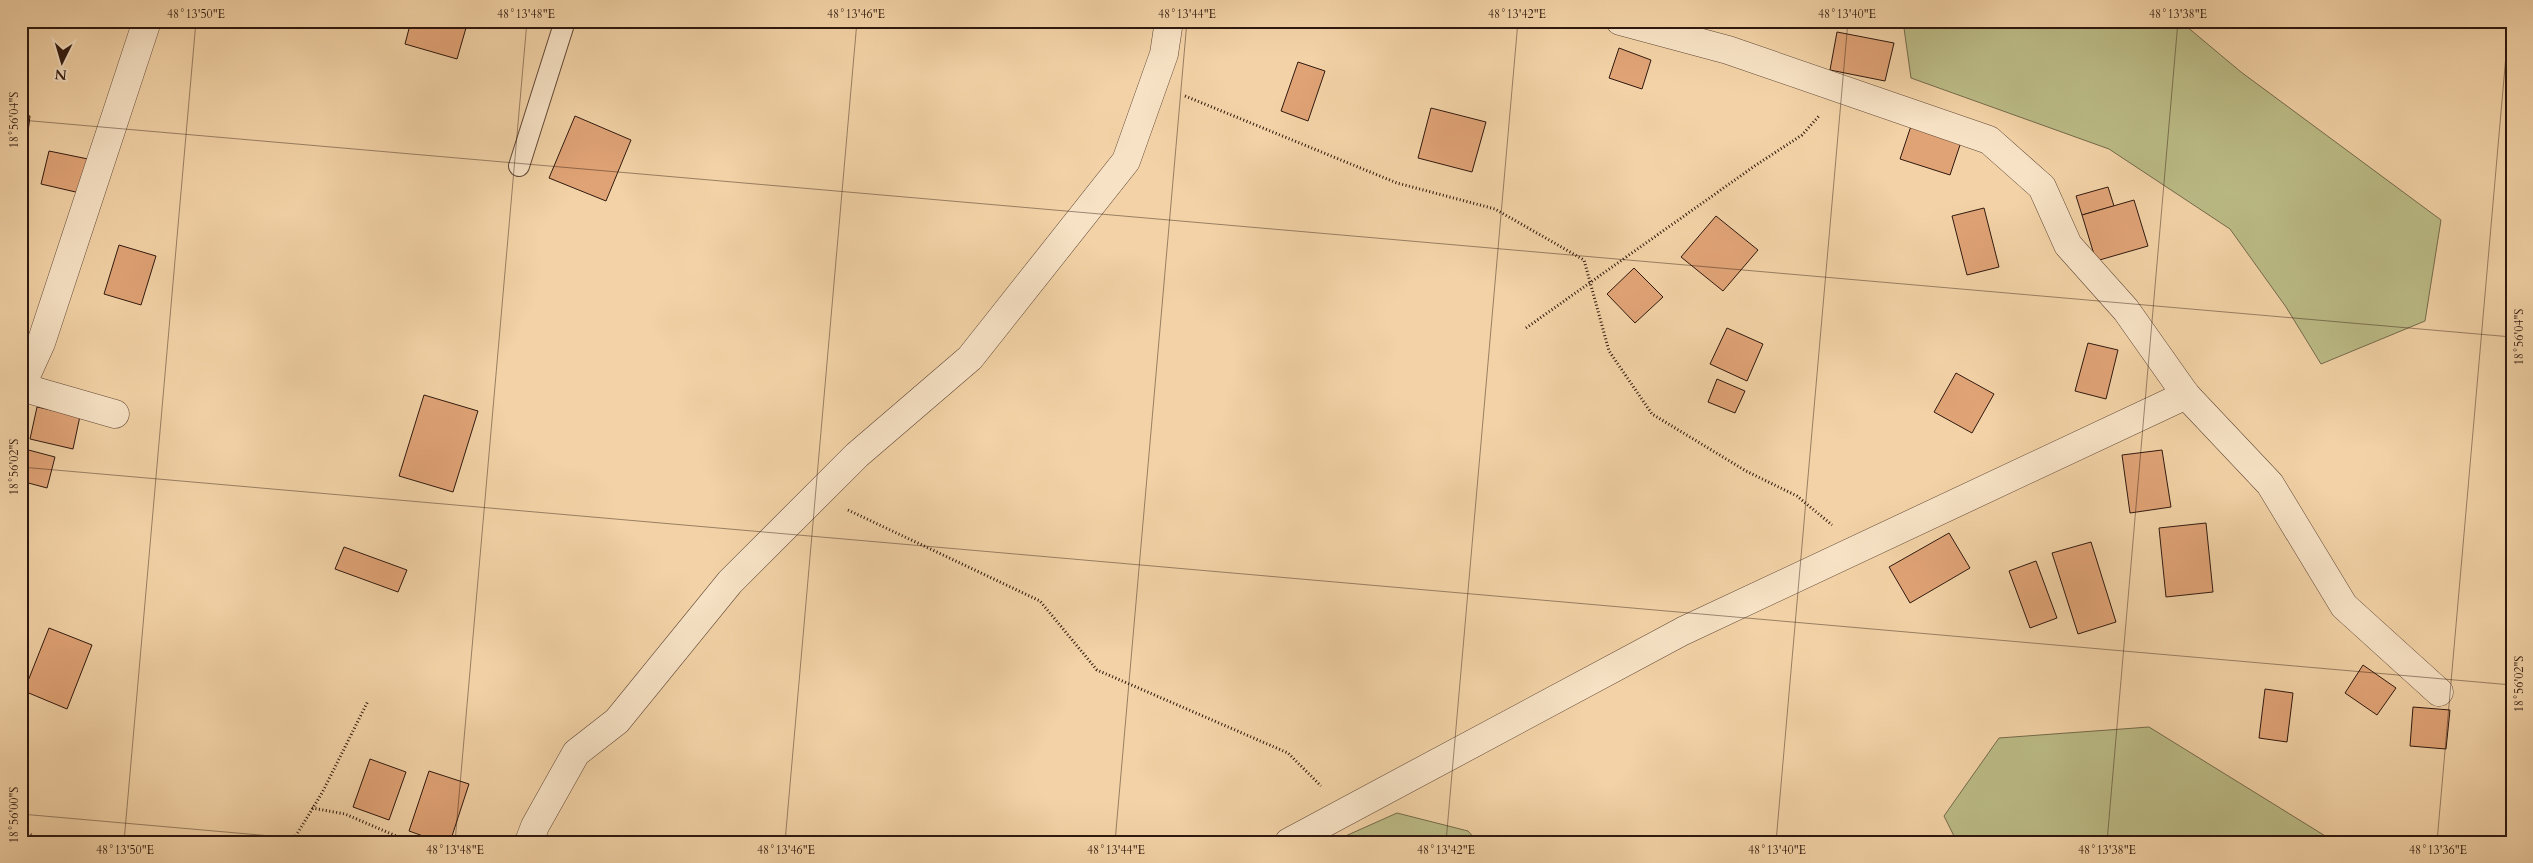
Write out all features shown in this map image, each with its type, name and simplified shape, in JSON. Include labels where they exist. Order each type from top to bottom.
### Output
[{"type":"street","points":[[115,414],[21,387],[41,343],[147,21]]},
{"type":"street","points":[[529,842],[535,826],[576,753],[617,721],[730,582],[857,455],[970,358],[1126,161],[1164,54],[1169,21]]},
{"type":"street","points":[[1620,21],[1728,50],[1989,140],[2042,187],[2068,245],[2126,310],[2186,396],[2270,484],[2344,606],[2439,692]]},
{"type":"street","points":[[1289,842],[1683,631],[2186,396]]},
{"type":"lane","points":[[519,166],[565,21]]},
{"type":"path","points":[[1154,82],[1397,183],[1496,209],[1584,260],[1609,351],[1652,414],[1746,471],[1798,496],[1859,549]]},
{"type":"path","points":[[1526,328],[1756,165],[1802,135],[1843,89]]},
{"type":"path","points":[[817,496],[1040,601],[1097,670],[1288,753],[1346,811]]},
{"type":"path","points":[[292,842],[368,701]]},
{"type":"path","points":[[312,808],[345,814],[410,842]]},
{"type":"path","points":[[21,830],[45,842]]},
{"type":"green space","points":[[1903,21],[2180,21],[2241,72],[2441,220],[2425,321],[2321,364],[2286,307],[2230,229],[2109,149],[1911,78]]},
{"type":"green space","points":[[2149,727],[2335,842],[1957,842],[1944,816],[1999,738]]},
{"type":"green space","points":[[1397,813],[1468,831],[1478,842],[1332,842]]},
{"type":"building","points":[[411,21],[468,21],[457,59],[405,44]]},
{"type":"building","points":[[1837,32],[1894,43],[1885,81],[1830,70]]},
{"type":"building","points":[[1619,48],[1651,60],[1642,89],[1609,78]]},
{"type":"building","points":[[1298,62],[1325,71],[1308,121],[1281,111]]},
{"type":"building","points":[[1431,108],[1486,122],[1472,172],[1418,158]]},
{"type":"building","points":[[21,115],[30,116],[23,172],[21,172]]},
{"type":"building","points":[[575,116],[631,140],[606,201],[549,178]]},
{"type":"building","points":[[1912,123],[1962,139],[1950,175],[1900,159]]},
{"type":"building","points":[[49,151],[88,159],[80,193],[41,184]]},
{"type":"building","points":[[2108,187],[2114,206],[2082,215],[2076,196]]},
{"type":"building","points":[[2134,200],[2148,246],[2096,261],[2082,215]]},
{"type":"building","points":[[1984,208],[1999,267],[1967,275],[1952,216]]},
{"type":"building","points":[[1716,216],[1758,250],[1723,291],[1681,257]]},
{"type":"building","points":[[119,245],[156,256],[141,305],[104,294]]},
{"type":"building","points":[[1634,268],[1663,297],[1635,323],[1607,294]]},
{"type":"building","points":[[1727,328],[1763,344],[1747,381],[1710,364]]},
{"type":"building","points":[[2088,343],[2118,350],[2106,399],[2075,391]]},
{"type":"building","points":[[1956,373],[1994,394],[1972,433],[1934,412]]},
{"type":"building","points":[[1717,379],[1745,391],[1735,413],[1708,402]]},
{"type":"building","points":[[424,395],[478,411],[453,492],[399,476]]},
{"type":"building","points":[[37,407],[80,416],[73,449],[30,439]]},
{"type":"building","points":[[21,448],[55,457],[47,488],[21,481]]},
{"type":"building","points":[[2162,450],[2171,507],[2130,513],[2122,455]]},
{"type":"building","points":[[2206,523],[2213,592],[2166,597],[2159,528]]},
{"type":"building","points":[[1949,533],[1970,568],[1910,603],[1889,567]]},
{"type":"building","points":[[2091,542],[2116,622],[2078,634],[2052,553]]},
{"type":"building","points":[[344,547],[407,570],[398,592],[335,569]]},
{"type":"building","points":[[2036,561],[2057,618],[2030,628],[2009,571]]},
{"type":"building","points":[[49,628],[92,645],[67,709],[24,691]]},
{"type":"building","points":[[2363,665],[2396,688],[2377,715],[2345,693]]},
{"type":"building","points":[[2265,689],[2293,693],[2287,742],[2259,738]]},
{"type":"building","points":[[2413,707],[2450,710],[2446,749],[2410,746]]},
{"type":"building","points":[[370,759],[406,772],[389,820],[353,807]]},
{"type":"building","points":[[429,771],[469,784],[450,842],[440,842],[409,831]]}]
